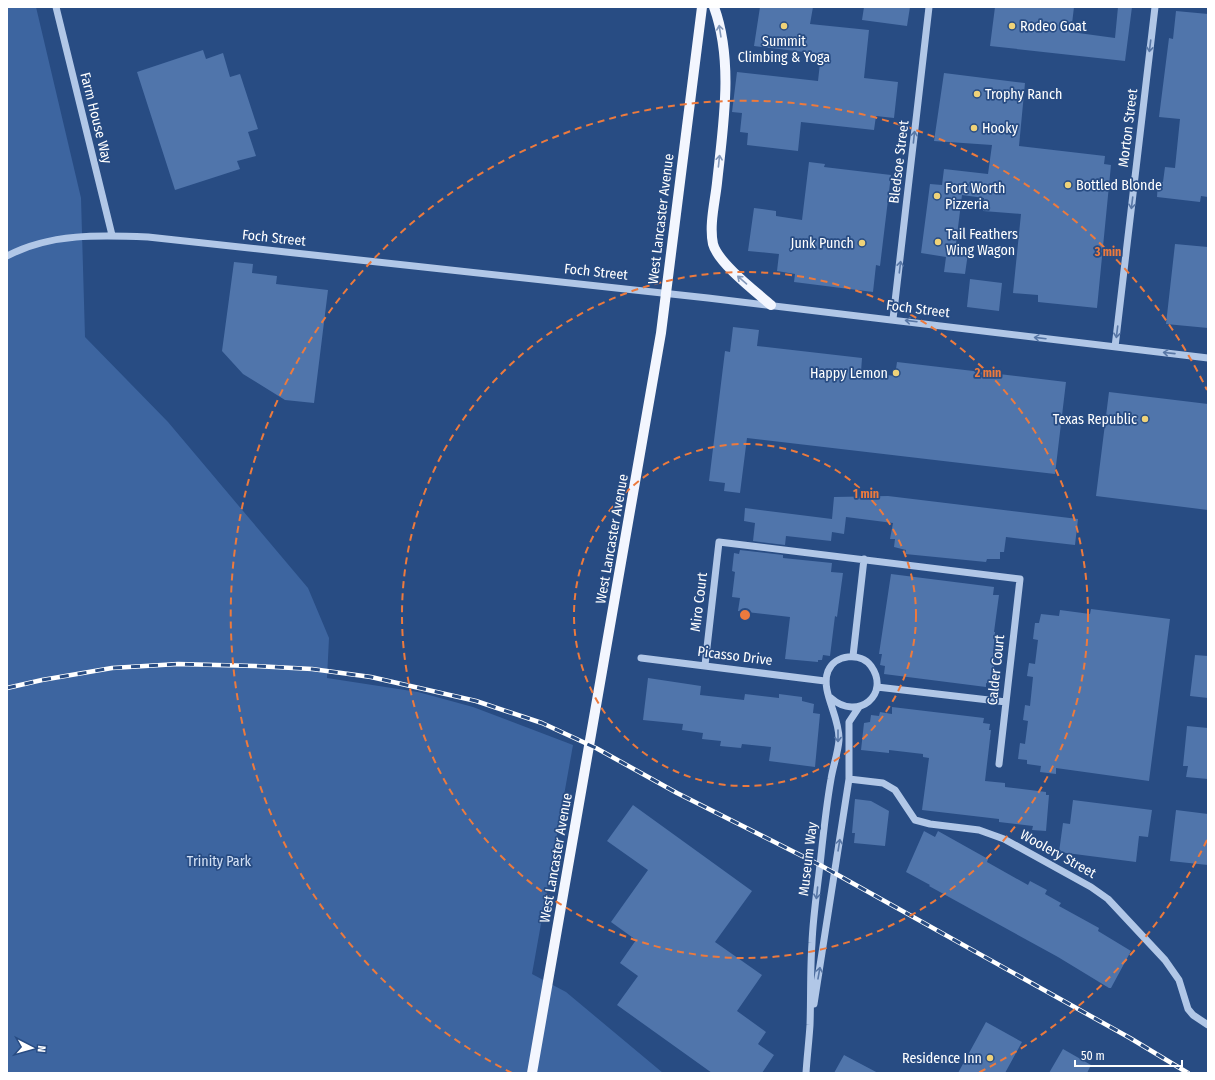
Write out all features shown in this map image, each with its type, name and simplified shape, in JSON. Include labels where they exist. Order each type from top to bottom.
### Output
[{"type":"main road","name":"West Lancaster Avenue","points":[[532,1073],[659,349],[702,7]]},
{"type":"main road","points":[[714,7],[718,18],[725,83],[724,111],[712,225],[713,245],[731,271],[771,305]]},
{"type":"street","name":"Farm House Way","points":[[56,7],[112,236]]},
{"type":"street","name":"Bledsoe Street","points":[[893,319],[929,7]]},
{"type":"street","name":"Morton Street","points":[[1115,347],[1155,7]]},
{"type":"street","name":"Foch Street","points":[[7,256],[16,251],[57,240],[86,236],[156,238],[771,305],[1208,358]]},
{"type":"street","name":"Miro Court","points":[[705,665],[719,542],[864,559]]},
{"type":"street","name":"Calder Court","points":[[864,559],[1020,579],[999,764]]},
{"type":"street","points":[[853,656],[864,559]]},
{"type":"street","points":[[853,656],[864,660],[870,665],[876,675],[877,687],[875,695],[859,707],[846,708],[831,698],[826,690],[825,681],[829,669],[834,662],[842,658],[853,656]]},
{"type":"street","name":"Picasso Drive","points":[[641,658],[825,681]]},
{"type":"street","points":[[877,687],[1006,702]]},
{"type":"street","name":"Museum Way","points":[[806,1073],[810,1026],[812,942],[831,778],[839,741],[838,724],[831,698]]},
{"type":"street","name":"Museum Way","points":[[810,1026],[824,946],[849,779],[850,722],[859,707]]},
{"type":"street","name":"Woolery Street","points":[[849,779],[882,783],[895,790],[915,820],[930,824],[979,830],[1004,839],[1091,887],[1108,899],[1164,960],[1179,980],[1188,1008],[1193,1015],[1208,1025]]},
{"type":"green space","name":"Trinity Park","points":[[7,7],[36,7],[81,198],[85,337],[168,422],[308,588],[329,638],[327,678],[418,692],[473,707],[573,745],[532,974],[566,992],[663,1073],[7,1073]]},
{"type":"building","points":[[760,7],[813,7],[810,24],[869,30],[864,78],[898,82],[894,118],[876,116],[874,130],[801,122],[798,151],[747,145],[748,133],[740,132],[742,113],[732,112],[737,72],[818,81],[821,54],[754,46]]},
{"type":"building","points":[[864,7],[910,7],[907,26],[862,20]]},
{"type":"building","points":[[995,7],[1074,7],[1071,32],[1115,38],[1118,7],[1132,7],[1125,61],[990,46]]},
{"type":"building","points":[[1176,11],[1208,14],[1208,197],[1201,196],[1200,202],[1157,197],[1158,182],[1163,182],[1165,167],[1175,168],[1180,119],[1159,117],[1169,38],[1173,39]]},
{"type":"building","points":[[203,50],[206,59],[223,53],[230,77],[240,74],[258,129],[248,132],[256,156],[237,161],[240,169],[175,190],[137,72]]},
{"type":"building","points":[[944,73],[1025,83],[1019,146],[1105,156],[1104,164],[1111,165],[1097,308],[1038,302],[1038,295],[1013,293],[1021,214],[983,211],[984,198],[962,195],[955,252],[968,253],[965,274],[944,272],[946,257],[921,253],[930,184],[942,185],[944,169],[988,174],[992,145],[934,141]]},
{"type":"building","points":[[809,162],[825,164],[824,167],[891,175],[880,266],[876,265],[873,292],[794,282],[795,274],[777,271],[779,254],[748,251],[754,208],[776,211],[776,216],[802,220]]},
{"type":"building","points":[[1175,244],[1208,247],[1208,328],[1166,324]]},
{"type":"building","points":[[234,262],[253,264],[252,273],[277,276],[276,284],[328,290],[314,403],[285,400],[243,374],[222,351]]},
{"type":"building","points":[[970,279],[1002,283],[999,311],[967,307]]},
{"type":"building","points":[[733,327],[759,330],[757,346],[862,358],[861,372],[895,376],[897,362],[1066,382],[1055,474],[747,438],[740,493],[724,491],[725,483],[709,481],[725,351],[730,352]]},
{"type":"building","points":[[1109,392],[1208,404],[1208,510],[1096,496]]},
{"type":"building","points":[[888,496],[1078,519],[1075,545],[1006,537],[1004,552],[1000,552],[1000,559],[987,559],[986,562],[905,554],[906,550],[894,547],[895,539],[890,539],[893,523],[846,517],[844,534],[832,532],[831,541],[786,536],[785,545],[753,541],[755,523],[744,521],[745,508],[832,519],[834,497]]},
{"type":"building","points":[[740,550],[783,555],[783,558],[832,563],[831,572],[843,573],[837,617],[835,616],[830,656],[823,655],[822,660],[818,660],[818,662],[785,659],[790,617],[738,611],[740,598],[732,597],[735,572],[732,571],[734,553],[739,554]]},
{"type":"building","points":[[891,574],[994,587],[993,595],[999,595],[994,632],[993,653],[996,654],[991,684],[986,683],[986,687],[884,674],[885,666],[880,665],[882,654],[879,654]]},
{"type":"building","points":[[1091,609],[1170,619],[1149,781],[1056,768],[1056,774],[1040,772],[1041,766],[1027,764],[1027,760],[1018,759],[1020,743],[1025,744],[1028,721],[1023,720],[1025,705],[1030,706],[1033,677],[1027,676],[1029,663],[1035,664],[1038,640],[1033,639],[1035,623],[1039,623],[1041,614],[1059,616],[1060,610],[1090,614]]},
{"type":"building","points":[[1195,655],[1208,656],[1208,698],[1190,696]]},
{"type":"building","points":[[648,678],[701,686],[700,695],[744,700],[745,694],[779,698],[779,694],[802,697],[802,701],[814,704],[813,713],[820,714],[815,767],[769,761],[771,747],[742,744],[741,748],[720,746],[721,741],[702,739],[703,733],[682,730],[683,724],[643,720]]},
{"type":"building","points":[[892,707],[984,718],[983,723],[990,724],[989,730],[991,730],[985,781],[1005,783],[1005,787],[1046,792],[1046,795],[1049,795],[1046,831],[1032,830],[1033,826],[999,822],[999,819],[922,810],[929,758],[923,757],[923,754],[889,750],[889,753],[861,750],[864,723],[870,722],[871,715],[879,716],[880,712],[892,714]]},
{"type":"building","points":[[1187,726],[1208,728],[1208,779],[1186,777],[1188,766],[1183,766]]},
{"type":"building","points":[[855,799],[871,801],[889,811],[885,846],[854,843],[855,833],[852,833]]},
{"type":"building","points":[[1073,800],[1152,810],[1148,837],[1139,836],[1136,862],[1059,852],[1063,823],[1070,824]]},
{"type":"building","points":[[633,805],[752,891],[715,942],[762,975],[737,1011],[766,1032],[758,1044],[774,1055],[762,1073],[712,1073],[617,1005],[638,976],[620,963],[636,940],[611,922],[648,870],[607,841]]},
{"type":"building","points":[[1176,810],[1208,814],[1208,865],[1170,861]]},
{"type":"building","points":[[924,831],[935,837],[938,831],[988,859],[987,862],[1028,885],[1030,881],[1047,890],[1045,894],[1061,903],[1059,906],[1099,928],[1098,931],[1131,951],[1111,988],[906,872]]},
{"type":"building","name":"Residence Inn","points":[[986,1022],[1022,1042],[1005,1073],[958,1073]]},
{"type":"building","points":[[1063,1049],[1091,1065],[1087,1073],[1049,1073]]},
{"type":"building","name":"Residence Inn","points":[[844,1055],[878,1073],[834,1073]]},
{"type":"railway","points":[[7,688],[42,680],[112,668],[178,664],[255,666],[312,669],[371,677],[476,701],[542,723],[596,748],[677,793],[820,865],[1130,1038],[1188,1073]]},
{"type":"place","name":"Summit Climbing & Yoga","points":[[784,26]]},
{"type":"place","name":"Rodeo Goat","points":[[1012,26]]},
{"type":"place","name":"Trophy Ranch","points":[[977,94]]},
{"type":"place","name":"Hooky","points":[[974,128]]},
{"type":"place","name":"Bottled Blonde","points":[[1068,185]]},
{"type":"place","name":"Fort Worth Pizzeria","points":[[937,196]]},
{"type":"place","name":"Tail Feathers Wing Wagon","points":[[938,242]]},
{"type":"place","name":"Junk Punch","points":[[862,243]]},
{"type":"place","name":"Happy Lemon","points":[[896,373]]},
{"type":"place","name":"Texas Republic","points":[[1145,419]]},
{"type":"place","name":"Residence Inn","points":[[990,1058]]}]
